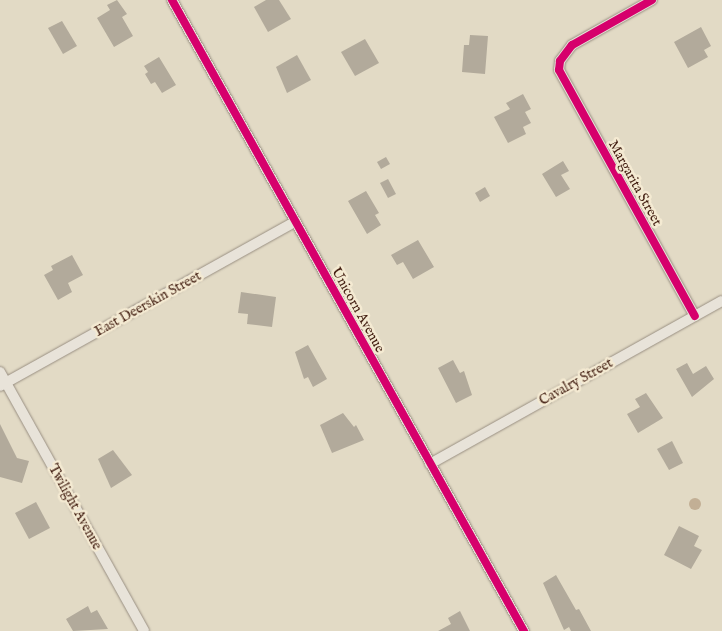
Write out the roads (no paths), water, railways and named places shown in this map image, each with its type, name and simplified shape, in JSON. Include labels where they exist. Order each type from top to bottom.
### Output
[{"type":"street","name":"Unicorn Avenue","points":[[172,0],[524,631]]},
{"type":"street","name":"Margarita Street","points":[[652,0],[572,45],[560,60],[561,78],[695,316]]},
{"type":"street","name":"East Deerskin Street","points":[[3,385],[295,222]]},
{"type":"street","name":"Cavalry Street","points":[[430,464],[722,301]]},
{"type":"street","name":"Twilight Avenue","points":[[0,372],[3,385],[144,631]]}]
